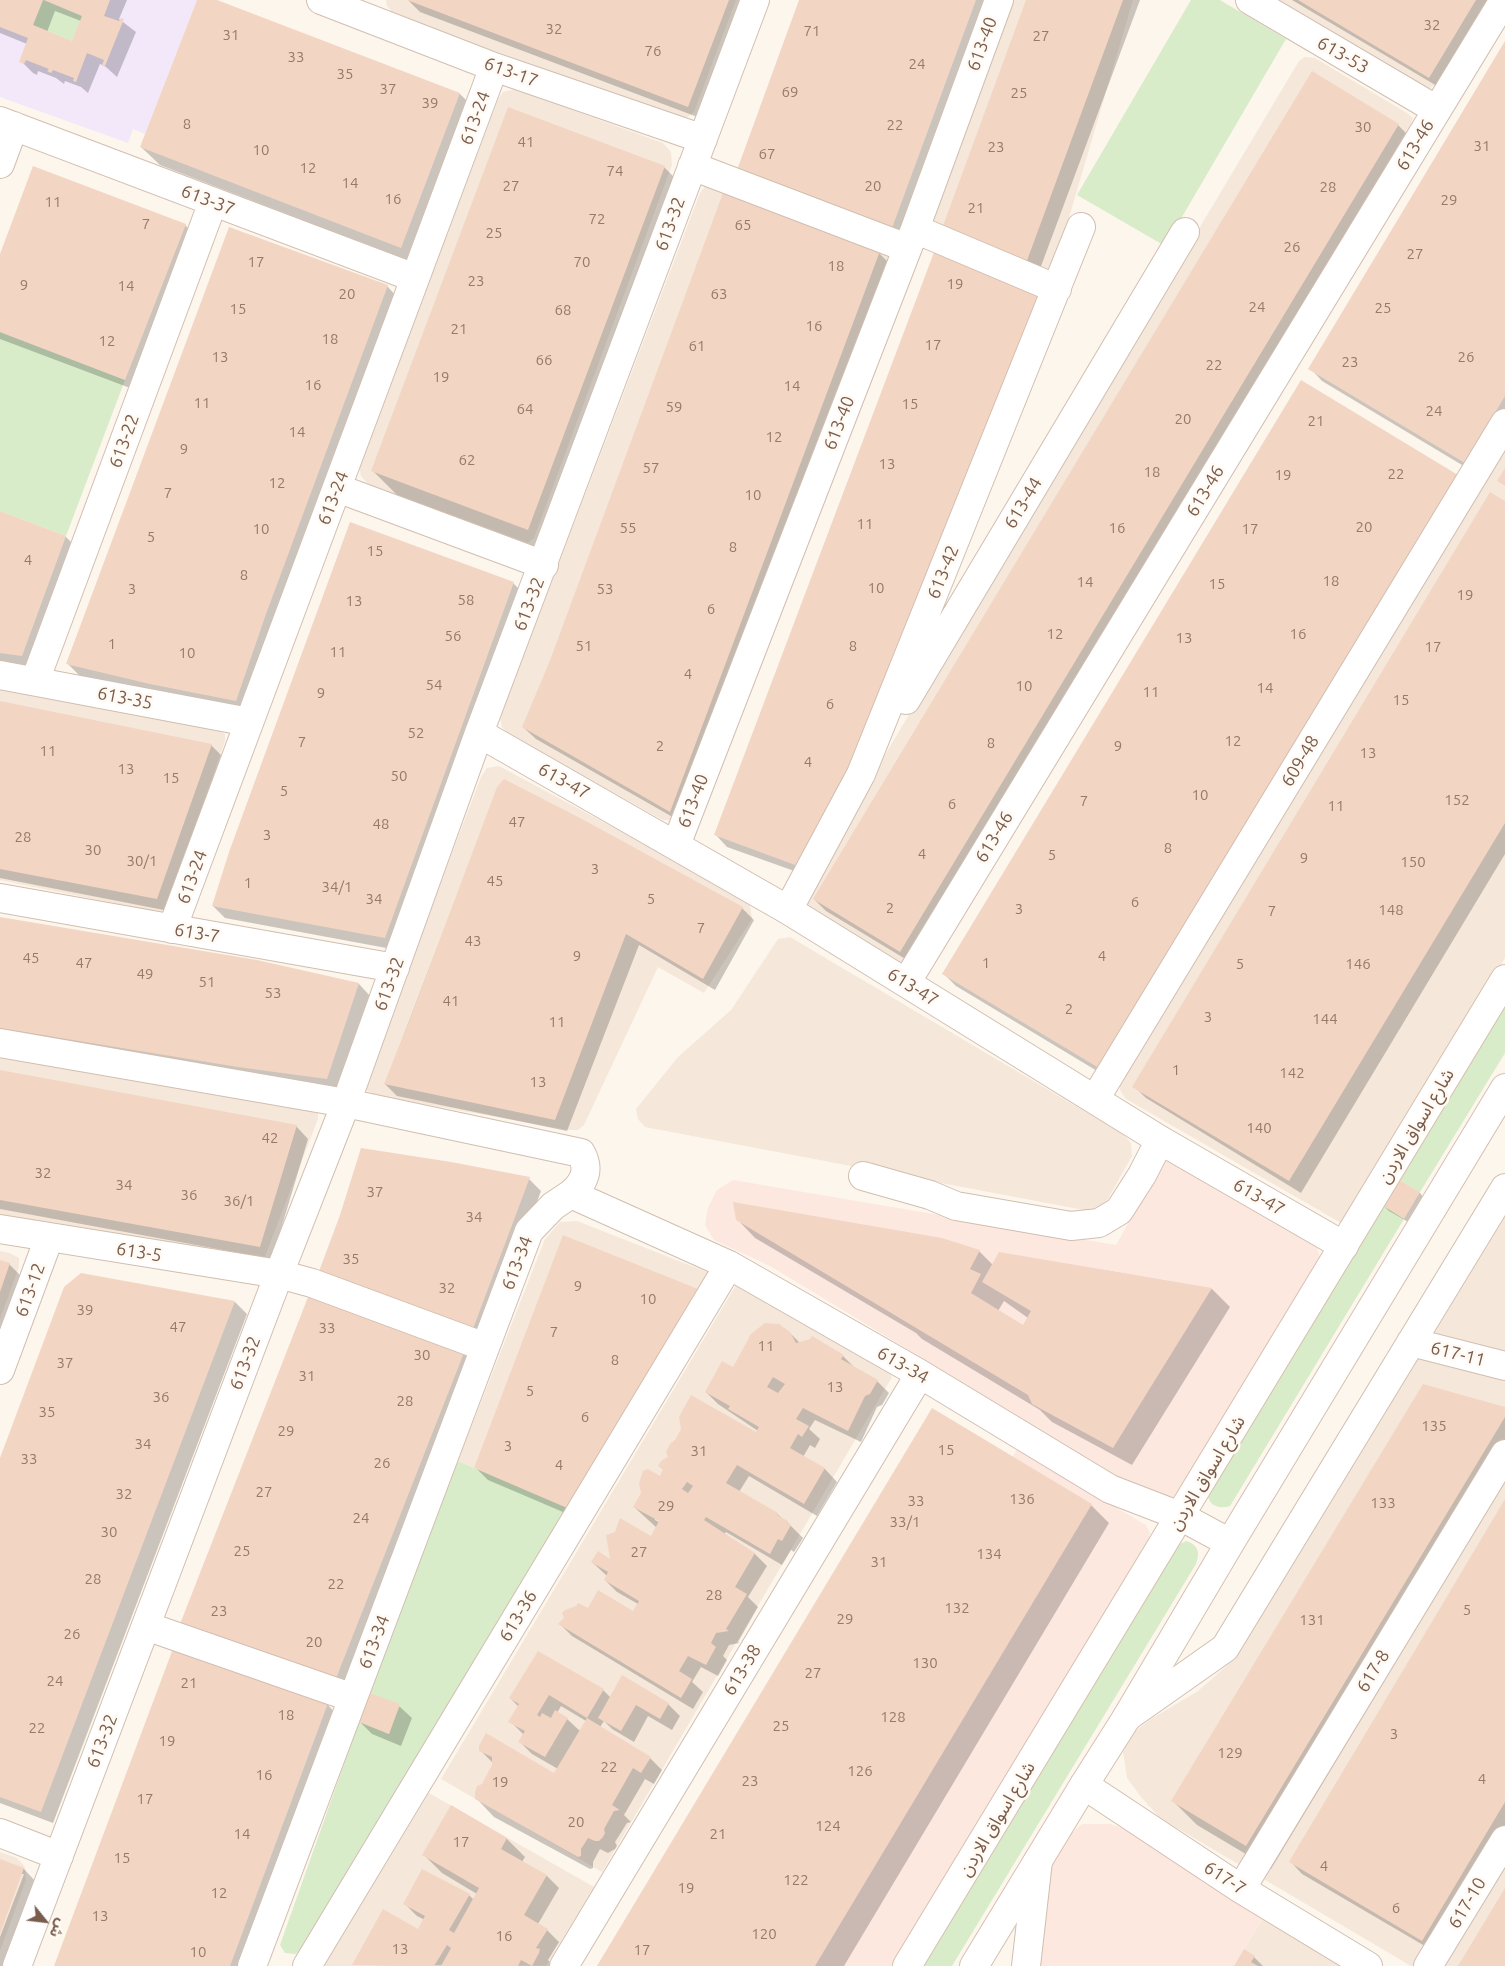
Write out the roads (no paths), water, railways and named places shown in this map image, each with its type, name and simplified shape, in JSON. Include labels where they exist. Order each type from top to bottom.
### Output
[{"type":"street","name":"613-17","points":[[321,0],[369,8],[494,67],[703,139]]},
{"type":"street","name":"613-32","points":[[17,1966],[279,1274],[346,1103],[479,733],[544,565],[755,0]]},
{"type":"street","name":"613-40","points":[[676,845],[911,238],[998,0]]},
{"type":"street","name":"613-53","points":[[1250,0],[1437,110]]},
{"type":"street","name":"613-46","points":[[906,982],[1504,0]]},
{"type":"street","name":"613-24","points":[[172,929],[494,67]]},
{"type":"street","points":[[0,164],[7,124]]},
{"type":"street","name":"613-37","points":[[7,124],[415,278]]},
{"type":"street","points":[[692,166],[911,238],[1057,289]]},
{"type":"street","name":"613-22","points":[[35,681],[213,202]]},
{"type":"street","name":"613-42","points":[[788,910],[861,774],[1081,227]]},
{"type":"street","name":"613-44","points":[[861,774],[1186,232]]},
{"type":"street","name":"609-48","points":[[1096,1099],[1505,423]]},
{"type":"street","points":[[336,488],[544,565]]},
{"type":"street","name":"613-35","points":[[0,675],[249,722]]},
{"type":"street","name":"613-47","points":[[479,733],[788,910],[1160,1140],[1344,1246]]},
{"type":"street","name":"613-7","points":[[0,898],[395,968]]},
{"type":"street","name":"شارع اسواق الاردن","points":[[908,1966],[1505,979]]},
{"type":"street","points":[[0,1043],[346,1103],[580,1153],[585,1160],[586,1174],[581,1186],[571,1194]]},
{"type":"street","points":[[974,1966],[1127,1717],[1505,1088]]},
{"type":"street","points":[[863,1176],[930,1194],[956,1206],[1070,1226],[1099,1224],[1119,1211],[1142,1175],[1160,1140]]},
{"type":"street","points":[[1127,1717],[1225,1648],[1505,1188]]},
{"type":"street","name":"613-34","points":[[252,1966],[529,1231],[553,1206],[571,1194],[729,1266],[920,1374],[1110,1489],[1180,1516],[1230,1543]]},
{"type":"street","name":"613-5","points":[[0,1229],[279,1274],[312,1283],[485,1347]]},
{"type":"street","name":"613-12","points":[[0,1370],[49,1238]]},
{"type":"street","name":"613-36","points":[[307,1966],[729,1266]]},
{"type":"street","name":"617-11","points":[[1411,1342],[1505,1366]]},
{"type":"street","name":"613-38","points":[[564,1966],[920,1374]]},
{"type":"street","name":"617-8","points":[[1241,1888],[1505,1454]]},
{"type":"street","points":[[146,1626],[353,1698]]},
{"type":"street","name":"617-7","points":[[1084,1785],[1241,1888],[1368,1966]]},
{"type":"street","points":[[0,1833],[59,1856]]},
{"type":"street","name":"617-10","points":[[1428,1966],[1505,1840]]},
{"type":"street","points":[[1026,1966],[1038,1861]]}]
